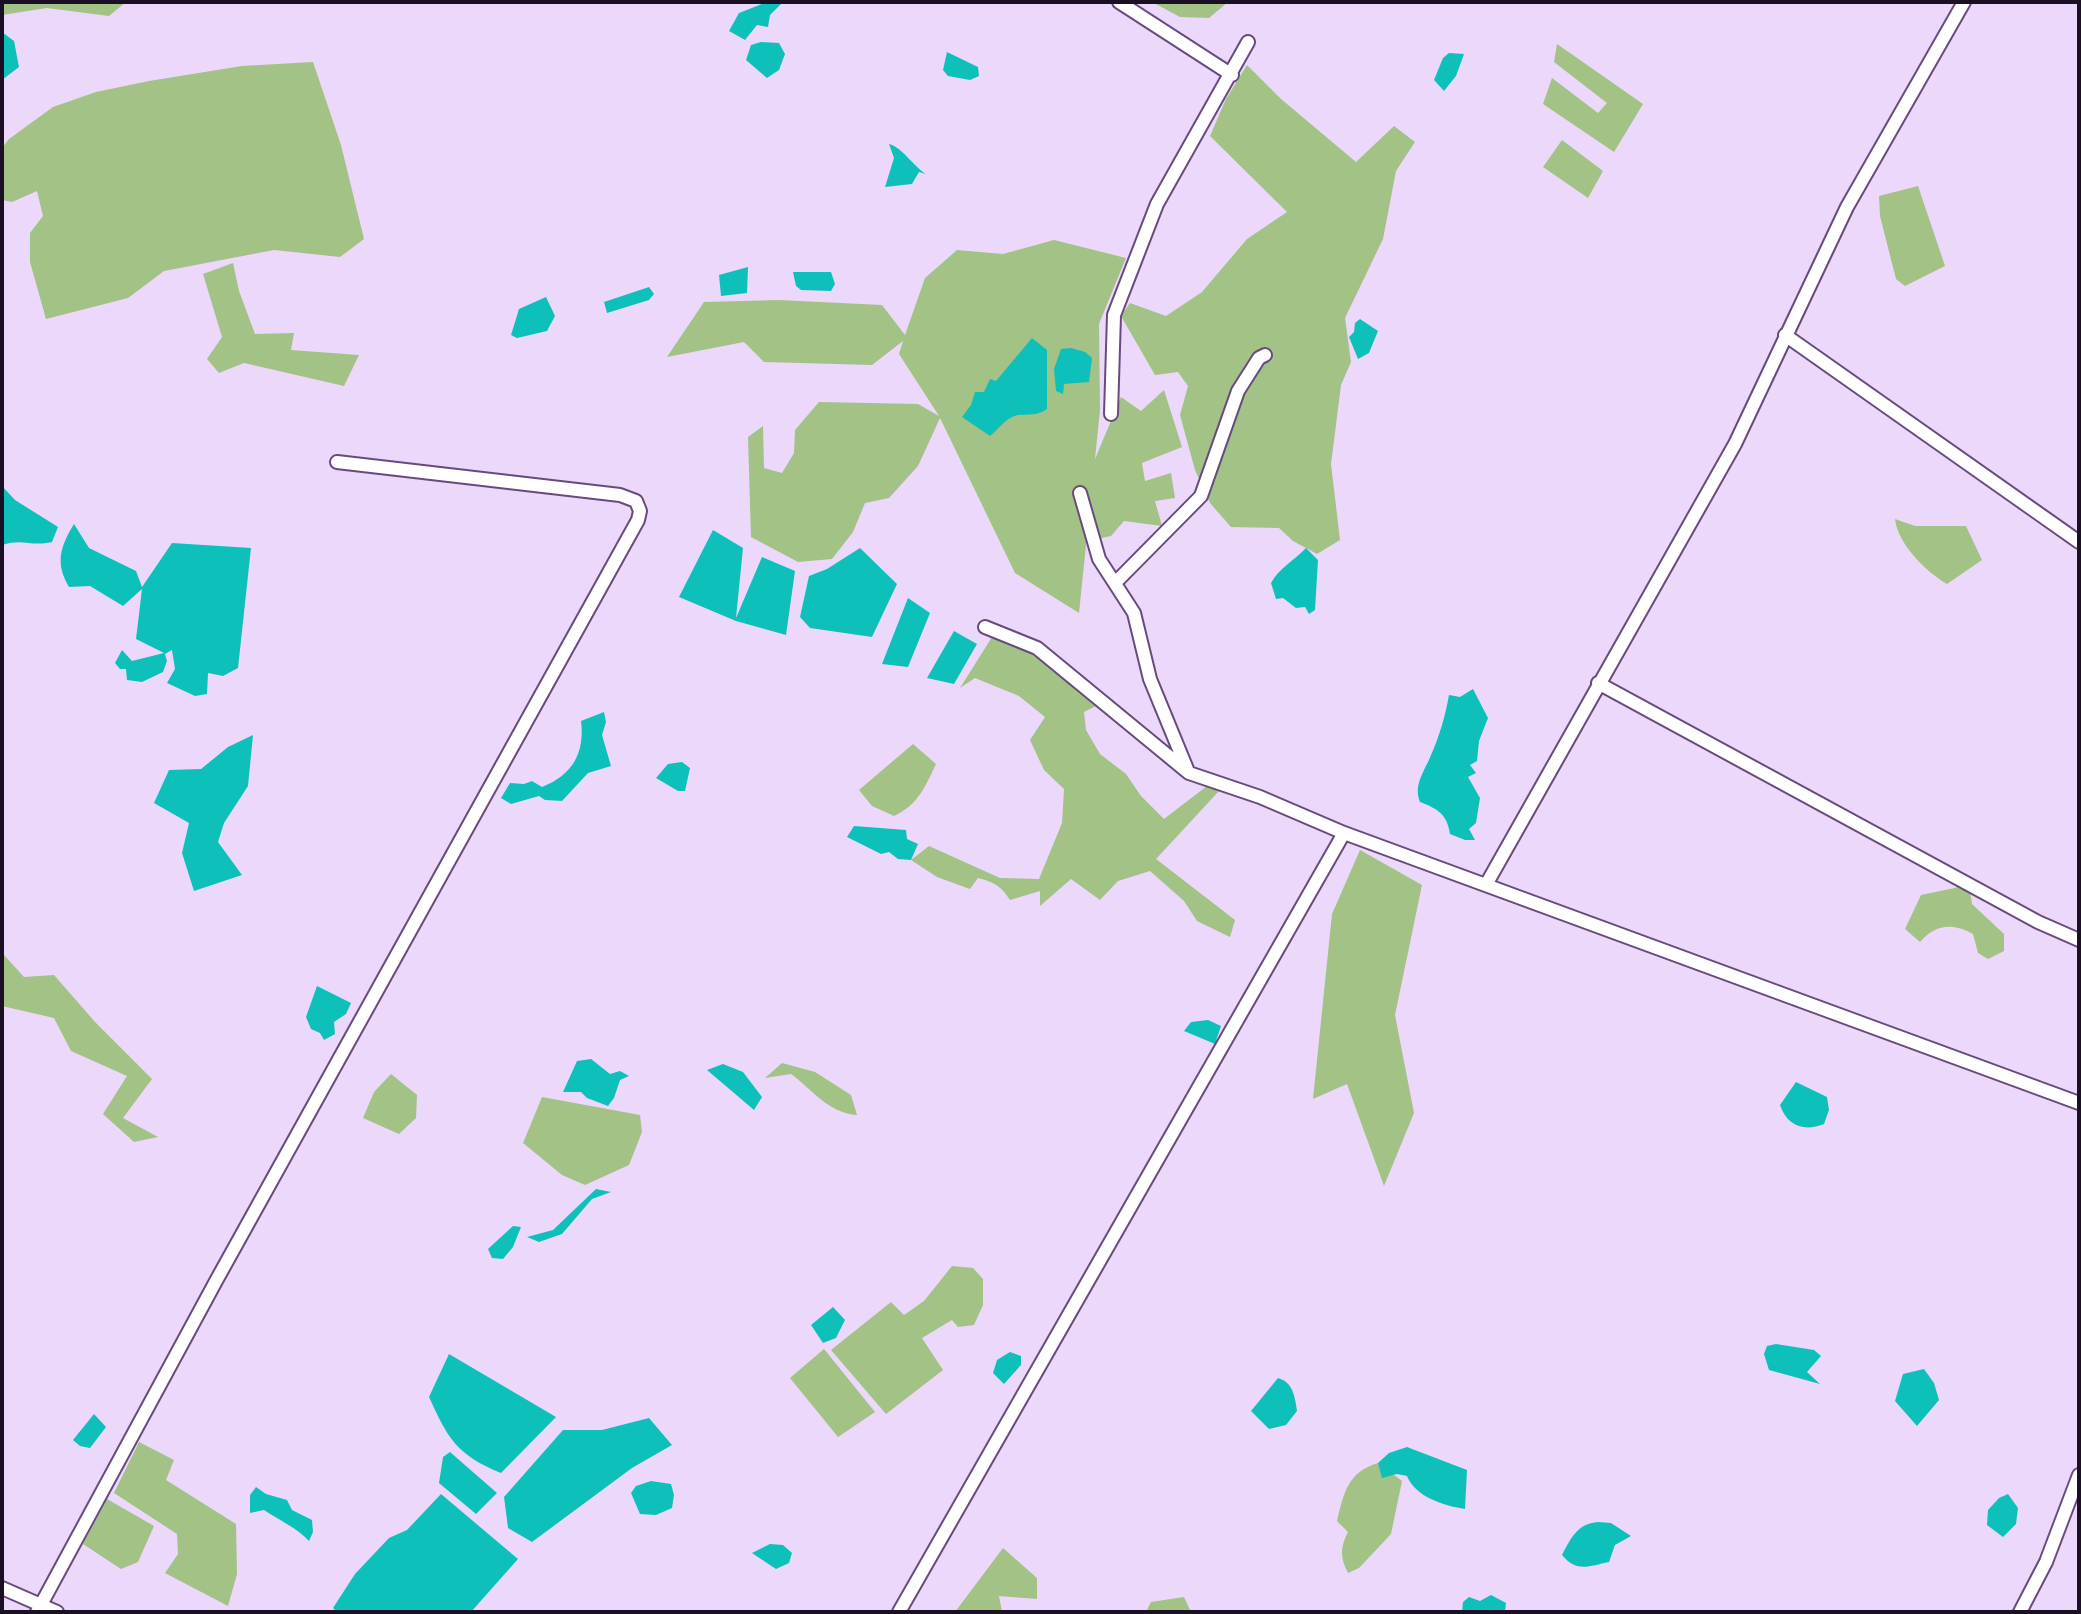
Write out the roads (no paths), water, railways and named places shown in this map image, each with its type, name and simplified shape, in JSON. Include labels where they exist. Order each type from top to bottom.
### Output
[{"type":"street","points":[[1119,2],[1232,75]]},
{"type":"street","points":[[1487,883],[1735,444],[1847,207],[1964,2]]},
{"type":"street","points":[[1111,414],[1114,314],[1157,204],[1232,75],[1248,42]]},
{"type":"street","points":[[1785,335],[2079,542]]},
{"type":"street","points":[[1115,583],[1201,496],[1238,391],[1259,358],[1265,355]]},
{"type":"street","points":[[39,1608],[216,1281],[638,520],[640,511],[636,501],[620,495],[338,462]]},
{"type":"street","points":[[1080,493],[1099,559],[1134,613],[1150,680],[1189,773]]},
{"type":"street","points":[[985,627],[1037,648],[1189,773],[1260,797],[1344,833],[1487,883],[1824,1011],[2079,1103]]},
{"type":"street","points":[[1598,683],[2038,922],[2079,940]]},
{"type":"street","points":[[899,1612],[1344,833]]},
{"type":"street","points":[[2020,1612],[2046,1562],[2079,1475]]},
{"type":"street","points":[[2,1588],[39,1608],[57,1612]]}]
